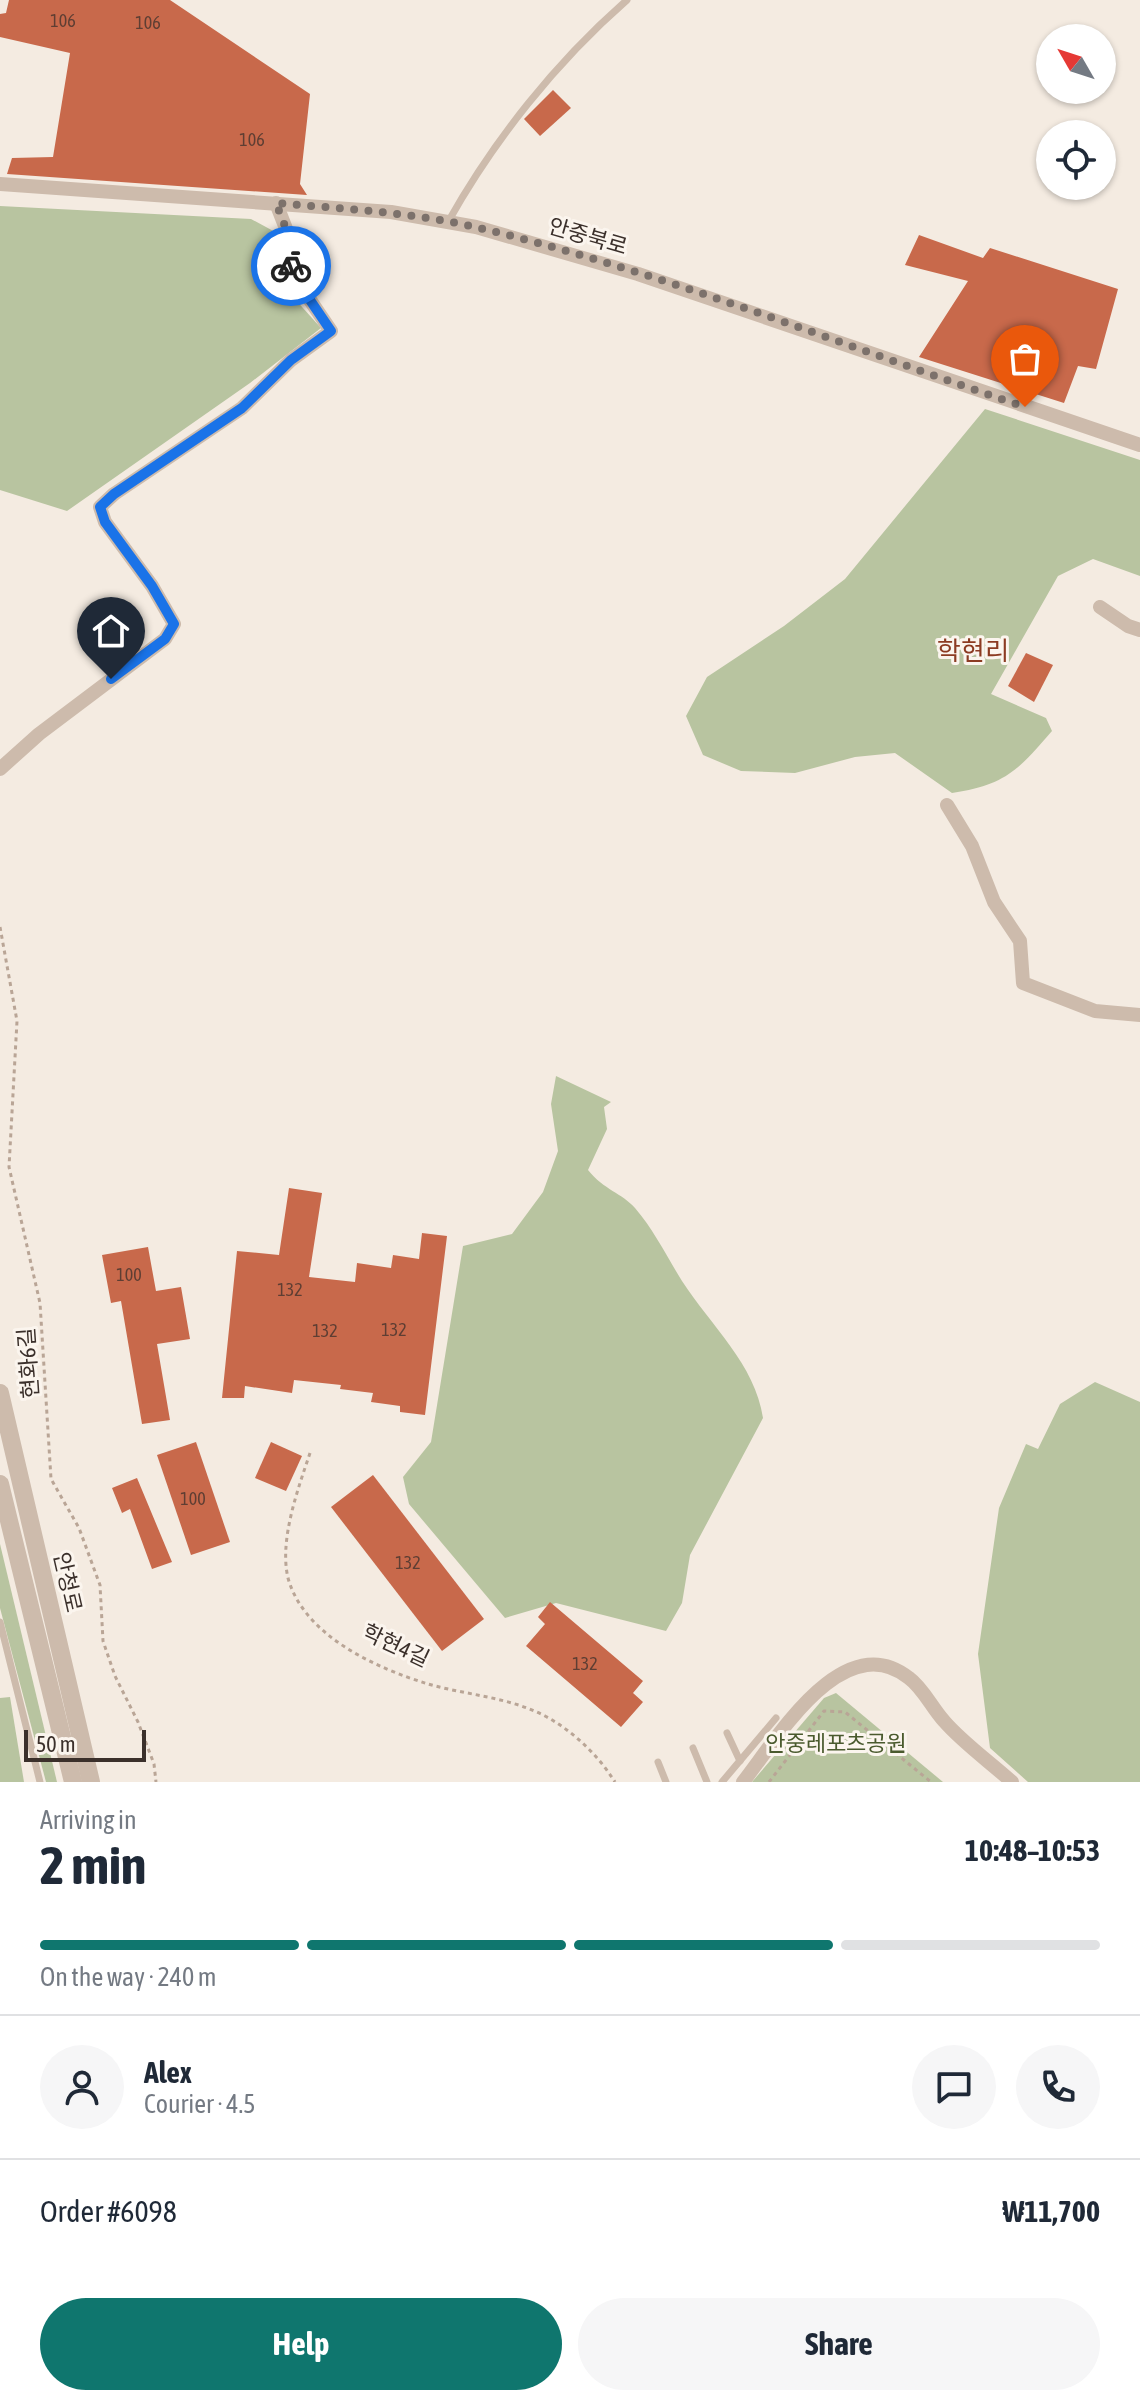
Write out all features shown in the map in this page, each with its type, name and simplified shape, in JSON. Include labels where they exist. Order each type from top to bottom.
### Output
[{"type":"street","name":"안중북로","points":[[0,184],[391,212],[448,222],[638,274],[1140,445]]},
{"type":"street","points":[[0,769],[39,734],[165,639],[174,624],[152,586],[105,522],[100,507],[114,494],[242,408],[291,360],[331,331],[291,272],[290,239],[276,203]]},
{"type":"street","points":[[1100,607],[1128,626],[1140,630]]},
{"type":"street","points":[[947,805],[972,846],[994,902],[1020,941],[1023,983],[1095,1011],[1140,1015]]},
{"type":"street","name":"안청로","points":[[0,1393],[91,1782]]},
{"type":"street","name":"안청로","points":[[0,1484],[73,1782]]},
{"type":"street","points":[[743,1782],[813,1693],[842,1671],[871,1665],[890,1668],[910,1678],[945,1722],[1012,1782]]},
{"type":"lane","points":[[448,222],[475,174],[541,89],[601,23],[627,0]]},
{"type":"lane","points":[[0,1622],[40,1782]]},
{"type":"lane","points":[[722,1782],[776,1718]]},
{"type":"lane","points":[[727,1733],[740,1761]]},
{"type":"lane","points":[[693,1748],[707,1782]]},
{"type":"lane","points":[[658,1762],[666,1782]]},
{"type":"path","name":"현화6길","points":[[0,927],[17,1021],[9,1167],[40,1303],[51,1479],[79,1528],[100,1585],[103,1641],[115,1676],[149,1750],[156,1782]]},
{"type":"path","name":"학현4길","points":[[310,1453],[287,1553],[288,1578],[300,1604],[320,1629],[384,1668],[429,1684],[482,1695],[543,1715],[572,1734],[603,1764],[615,1782]]},
{"type":"path","points":[[769,1782],[824,1711],[845,1712],[931,1782]]},
{"type":"green space","points":[[0,206],[251,219],[277,233],[275,277],[321,328],[250,383],[67,511],[0,490]]},
{"type":"green space","points":[[985,409],[1140,460],[1140,576],[1093,559],[1058,576],[991,694],[1046,718],[1052,731],[1010,774],[986,785],[952,793],[895,753],[855,757],[795,773],[741,771],[703,755],[686,716],[707,677],[784,626],[845,579]]},
{"type":"green space","points":[[556,1076],[611,1102],[604,1107],[607,1129],[588,1170],[630,1203],[648,1225],[693,1298],[742,1363],[758,1398],[763,1418],[690,1555],[682,1603],[666,1631],[556,1603],[505,1618],[409,1504],[403,1477],[431,1442],[463,1246],[512,1234],[543,1192],[558,1151],[551,1104]]},
{"type":"green space","points":[[1095,1382],[1140,1402],[1140,1782],[1028,1782],[990,1748],[978,1654],[999,1508],[1026,1444],[1038,1449],[1060,1404]]},
{"type":"green space","points":[[0,1544],[57,1782],[46,1782],[0,1608]]},
{"type":"green space","name":"안중레포츠공원","points":[[836,1693],[943,1782],[752,1782],[824,1698]]},
{"type":"green space","points":[[10,1697],[24,1782],[0,1782],[0,1698]]},
{"type":"building","points":[[9,0],[170,0],[310,94],[300,184],[307,195],[7,174],[12,158],[53,157],[70,53],[0,37],[0,14],[6,13]]},
{"type":"building","points":[[553,90],[571,108],[540,136],[524,119]]},
{"type":"building","points":[[919,235],[983,258],[990,248],[1118,289],[1096,369],[1078,366],[1064,403],[919,357],[968,281],[905,265]]},
{"type":"building","points":[[1026,653],[1053,665],[1034,702],[1008,686]]},
{"type":"building","points":[[289,1188],[322,1193],[309,1277],[355,1282],[357,1263],[391,1268],[393,1255],[419,1259],[422,1233],[447,1236],[425,1415],[400,1412],[400,1406],[371,1402],[373,1393],[340,1389],[341,1385],[294,1380],[292,1393],[245,1386],[244,1398],[222,1398],[237,1251],[279,1255]]},
{"type":"building","points":[[148,1247],[156,1291],[181,1287],[190,1339],[157,1344],[170,1420],[142,1424],[121,1301],[111,1303],[102,1255]]},
{"type":"building","points":[[196,1442],[230,1542],[191,1555],[157,1455]]},
{"type":"building","points":[[271,1442],[302,1456],[286,1491],[255,1478]]},
{"type":"building","points":[[373,1475],[484,1619],[442,1651],[331,1507]]},
{"type":"building","points":[[137,1478],[172,1562],[152,1569],[130,1509],[122,1513],[112,1488]]},
{"type":"building","points":[[550,1602],[643,1681],[633,1693],[643,1702],[621,1727],[526,1646],[545,1624],[538,1617]]},
{"type":"way so far","points":[[291,266],[290,239],[276,203],[391,212],[476,227],[638,274],[1025,407]]},
{"type":"district","name":"학현리","points":[[973,651]]},
{"type":"route","points":[[111,679],[165,639],[174,624],[152,586],[105,522],[100,507],[114,494],[242,408],[291,360],[331,331],[291,272],[291,266]]}]
